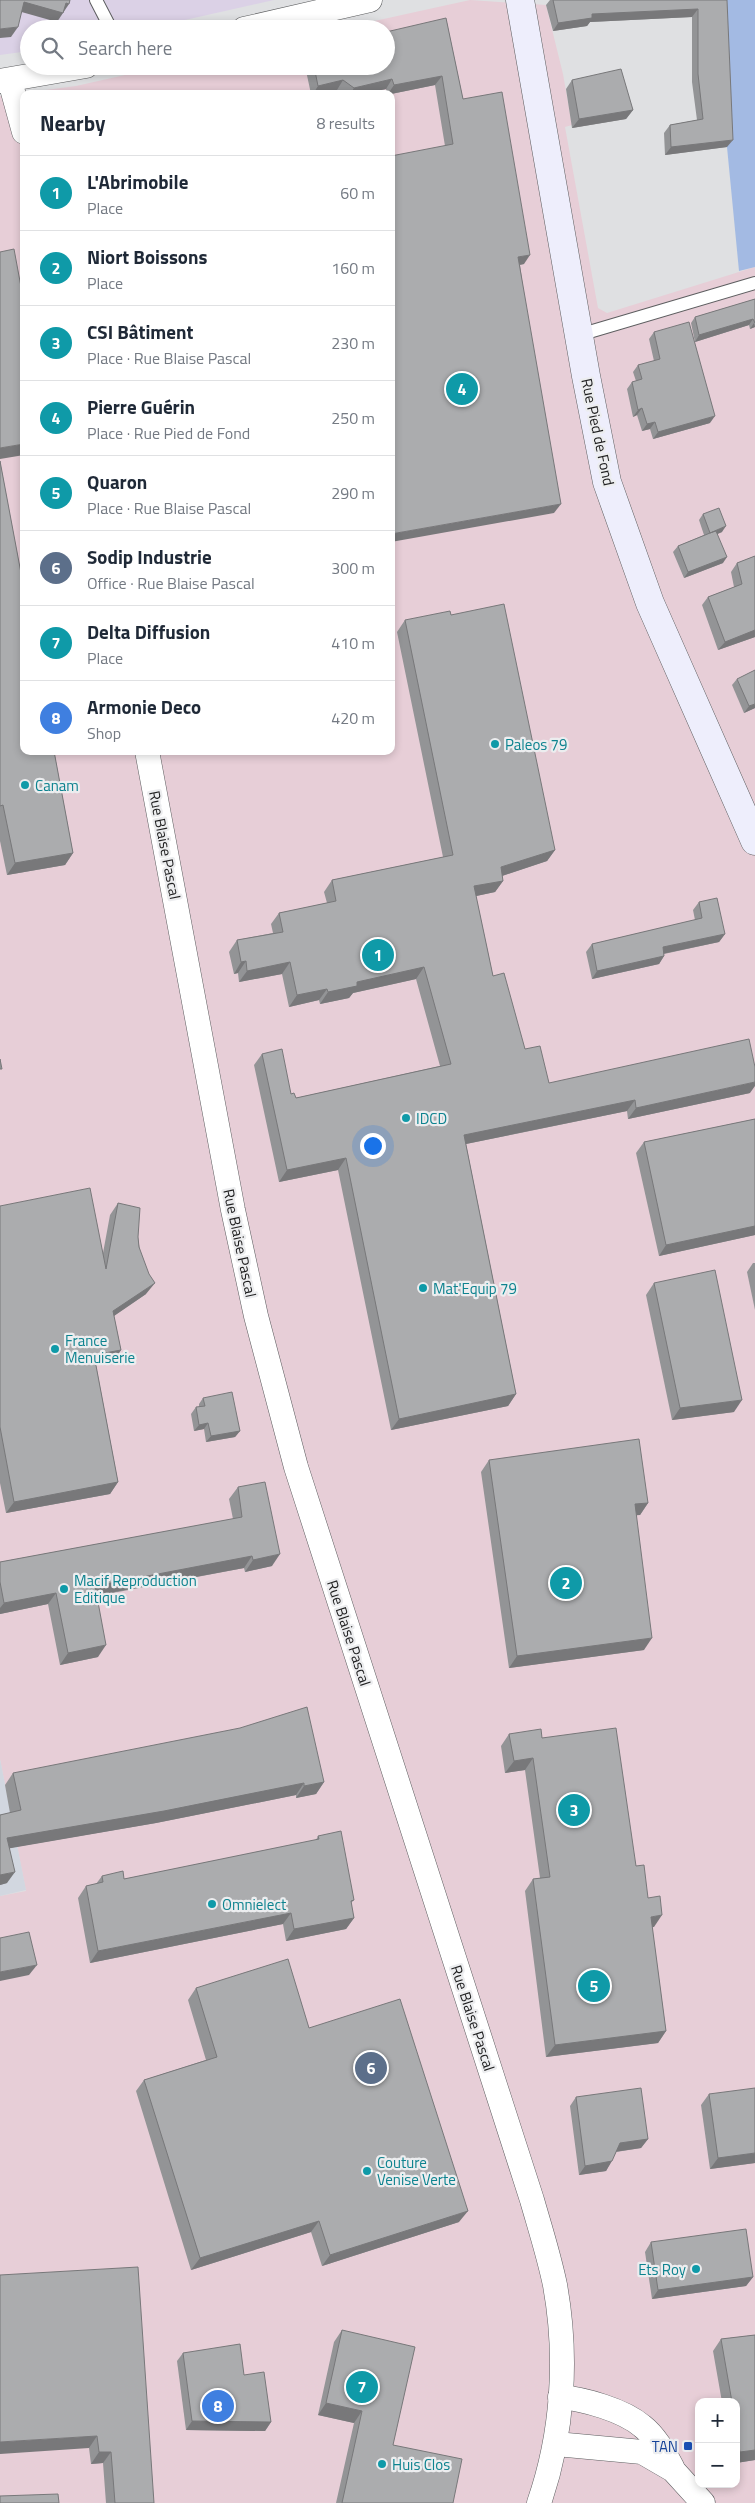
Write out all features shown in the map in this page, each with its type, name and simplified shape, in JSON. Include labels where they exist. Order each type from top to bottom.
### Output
[{"type":"main road","name":"Rue Pied de Fond","points":[[520,0],[599,445],[619,520],[650,603],[755,841]]},
{"type":"street","points":[[284,20],[370,0]]},
{"type":"street","points":[[20,121],[5,81],[47,84],[66,75]]},
{"type":"street","name":"Rue Blaise Pascal","points":[[148,755],[212,1103],[256,1316],[299,1476],[545,2246],[555,2285],[560,2335],[560,2397],[556,2444],[539,2503]]},
{"type":"street","points":[[560,2397],[576,2398],[641,2425],[663,2451],[673,2470],[703,2503]]},
{"type":"street","points":[[556,2444],[642,2452],[673,2470]]},
{"type":"lane","points":[[96,0],[106,20]]},
{"type":"lane","points":[[579,335],[755,283]]},
{"type":"shaded area","points":[[0,0],[274,0],[185,20],[20,20],[20,52],[0,55]]},
{"type":"shaded area","points":[[470,0],[546,5],[563,74],[572,125],[565,127],[598,308],[607,313],[755,267],[755,2503],[0,2503],[0,1896],[26,1891],[0,1759],[0,96],[20,93],[20,755],[395,755],[395,90],[46,90],[76,86],[125,75],[395,75],[395,20],[379,20]]},
{"type":"shaded area","points":[[721,0],[755,0],[755,267],[739,271],[727,147]]},
{"type":"shaded area","points":[[0,1759],[26,1890],[0,1896]]},
{"type":"building","points":[[0,0],[70,0],[69,4],[66,3],[63,13],[24,2],[18,27],[0,29]]},
{"type":"building","points":[[553,0],[727,0],[733,140],[671,147],[670,125],[703,119],[698,74],[698,9],[592,14],[592,18],[558,23]]},
{"type":"building","points":[[446,18],[463,99],[502,92],[530,255],[518,257],[561,504],[395,533],[395,155],[453,144],[442,76],[394,85],[392,79],[354,88],[343,80],[318,86],[316,75],[395,75],[395,30]]},
{"type":"building","points":[[621,69],[633,110],[579,119],[572,80]]},
{"type":"building","points":[[14,249],[20,281],[20,445],[0,448],[0,252]]},
{"type":"building","points":[[755,299],[755,323],[753,319],[699,335],[695,317]]},
{"type":"building","points":[[689,322],[715,416],[658,432],[655,422],[647,424],[642,408],[638,410],[632,382],[642,379],[638,365],[660,359],[654,332]]},
{"type":"building","points":[[0,461],[20,568],[20,755],[55,755],[73,853],[15,863],[3,805],[0,806]]},
{"type":"building","points":[[719,508],[726,526],[710,533],[703,514]]},
{"type":"building","points":[[716,531],[727,557],[688,572],[678,546]]},
{"type":"building","points":[[755,556],[755,630],[725,642],[708,597],[742,584],[737,563]]},
{"type":"building","points":[[504,604],[555,850],[501,867],[503,881],[474,886],[493,976],[504,973],[525,1049],[540,1046],[549,1083],[749,1039],[755,1067],[755,1082],[636,1108],[635,1100],[464,1135],[516,1394],[399,1419],[346,1158],[287,1170],[262,1054],[282,1049],[291,1094],[294,1093],[296,1098],[451,1064],[424,967],[357,982],[357,986],[328,992],[327,989],[297,995],[290,962],[247,971],[246,961],[241,962],[237,940],[283,932],[279,913],[336,901],[332,880],[453,855],[405,620],[450,611],[451,615]]},
{"type":"building","points":[[755,670],[755,704],[749,706],[737,679]]},
{"type":"building","points":[[717,898],[725,934],[663,947],[664,956],[597,971],[592,944],[702,918],[699,902]]},
{"type":"building","points":[[755,1119],[755,1226],[666,1245],[644,1142]]},
{"type":"building","name":"France Menuiserie","points":[[90,1188],[106,1269],[118,1203],[140,1208],[139,1247],[149,1274],[155,1283],[113,1311],[121,1350],[94,1355],[118,1482],[14,1502],[0,1427],[0,1206]]},
{"type":"building","points":[[715,1270],[742,1400],[680,1408],[654,1283]]},
{"type":"building","points":[[232,1392],[240,1431],[211,1436],[208,1423],[199,1425],[196,1407],[205,1406],[203,1398]]},
{"type":"building","points":[[639,1439],[648,1503],[635,1504],[652,1638],[517,1656],[489,1460]]},
{"type":"building","name":"Macif Reproduction Editique","points":[[265,1482],[280,1554],[253,1560],[252,1556],[95,1586],[106,1645],[68,1653],[56,1593],[4,1603],[0,1582],[0,1562],[242,1517],[238,1487]]},
{"type":"building","points":[[307,1707],[324,1782],[304,1786],[304,1783],[164,1811],[7,1838],[15,1872],[0,1875],[0,1815],[21,1810],[13,1773],[240,1728]]},
{"type":"building","points":[[616,1728],[636,1866],[644,1865],[648,1898],[660,1896],[662,1915],[651,1917],[666,2031],[555,2045],[533,1879],[550,1877],[533,1758],[514,1761],[509,1734],[541,1729],[542,1738]]},
{"type":"building","name":"Omnielect","points":[[341,1831],[354,1900],[351,1901],[354,1918],[294,1929],[291,1913],[98,1951],[86,1886],[103,1882],[102,1876],[123,1871],[124,1879],[319,1839],[318,1836]]},
{"type":"building","points":[[29,1932],[37,1965],[0,1972],[0,1938]]},
{"type":"building","points":[[288,1959],[309,2028],[400,1999],[468,2211],[330,2255],[319,2221],[200,2258],[144,2080],[217,2057],[196,1988]]},
{"type":"building","points":[[641,2088],[648,2139],[620,2143],[612,2161],[585,2166],[576,2097]]},
{"type":"building","points":[[755,2088],[755,2153],[718,2158],[709,2094]]},
{"type":"building","name":"Ets Roy","points":[[746,2229],[753,2277],[658,2290],[651,2242]]},
{"type":"building","points":[[138,2267],[154,2503],[115,2503],[111,2452],[99,2452],[97,2436],[0,2442],[0,2275]]},
{"type":"building","points":[[342,2330],[415,2347],[393,2445],[462,2459],[453,2503],[342,2503],[362,2411],[326,2403]]},
{"type":"building","points":[[755,2335],[755,2450],[740,2452],[740,2398],[731,2398],[721,2339]]},
{"type":"building","points":[[240,2344],[244,2375],[264,2372],[271,2422],[192,2421],[183,2353]]},
{"type":"building","points":[[58,2494],[59,2503],[0,2503],[0,2496]]},
{"type":"place","name":"Pierre Guérin","points":[[462,389]]},
{"type":"place","name":"Paleos 79","points":[[495,744]]},
{"type":"place","name":"Canam","points":[[25,785]]},
{"type":"place","name":"L'Abrimobile","points":[[378,955]]},
{"type":"place","name":"IDCD","points":[[406,1118]]},
{"type":"place","name":"Mat'Equip 79","points":[[423,1288]]},
{"type":"place","name":"France Menuiserie","points":[[55,1349]]},
{"type":"place","name":"Niort Boissons","points":[[566,1583]]},
{"type":"place","name":"Macif Reproduction Editique","points":[[64,1589]]},
{"type":"place","name":"CSI Bâtiment","points":[[574,1810]]},
{"type":"place","name":"Omnielect","points":[[212,1904]]},
{"type":"place","name":"Quaron","points":[[594,1986]]},
{"type":"place","name":"Sodip Industrie","points":[[371,2068]]},
{"type":"place","name":"Couture Venise Verte","points":[[367,2171]]},
{"type":"place","name":"Ets Roy","points":[[696,2269]]},
{"type":"place","name":"Delta Diffusion","points":[[362,2387]]},
{"type":"place","name":"Armonie Deco","points":[[218,2406]]},
{"type":"place","name":"TAN","points":[[688,2446]]},
{"type":"place","name":"Huis Clos","points":[[382,2464]]}]
